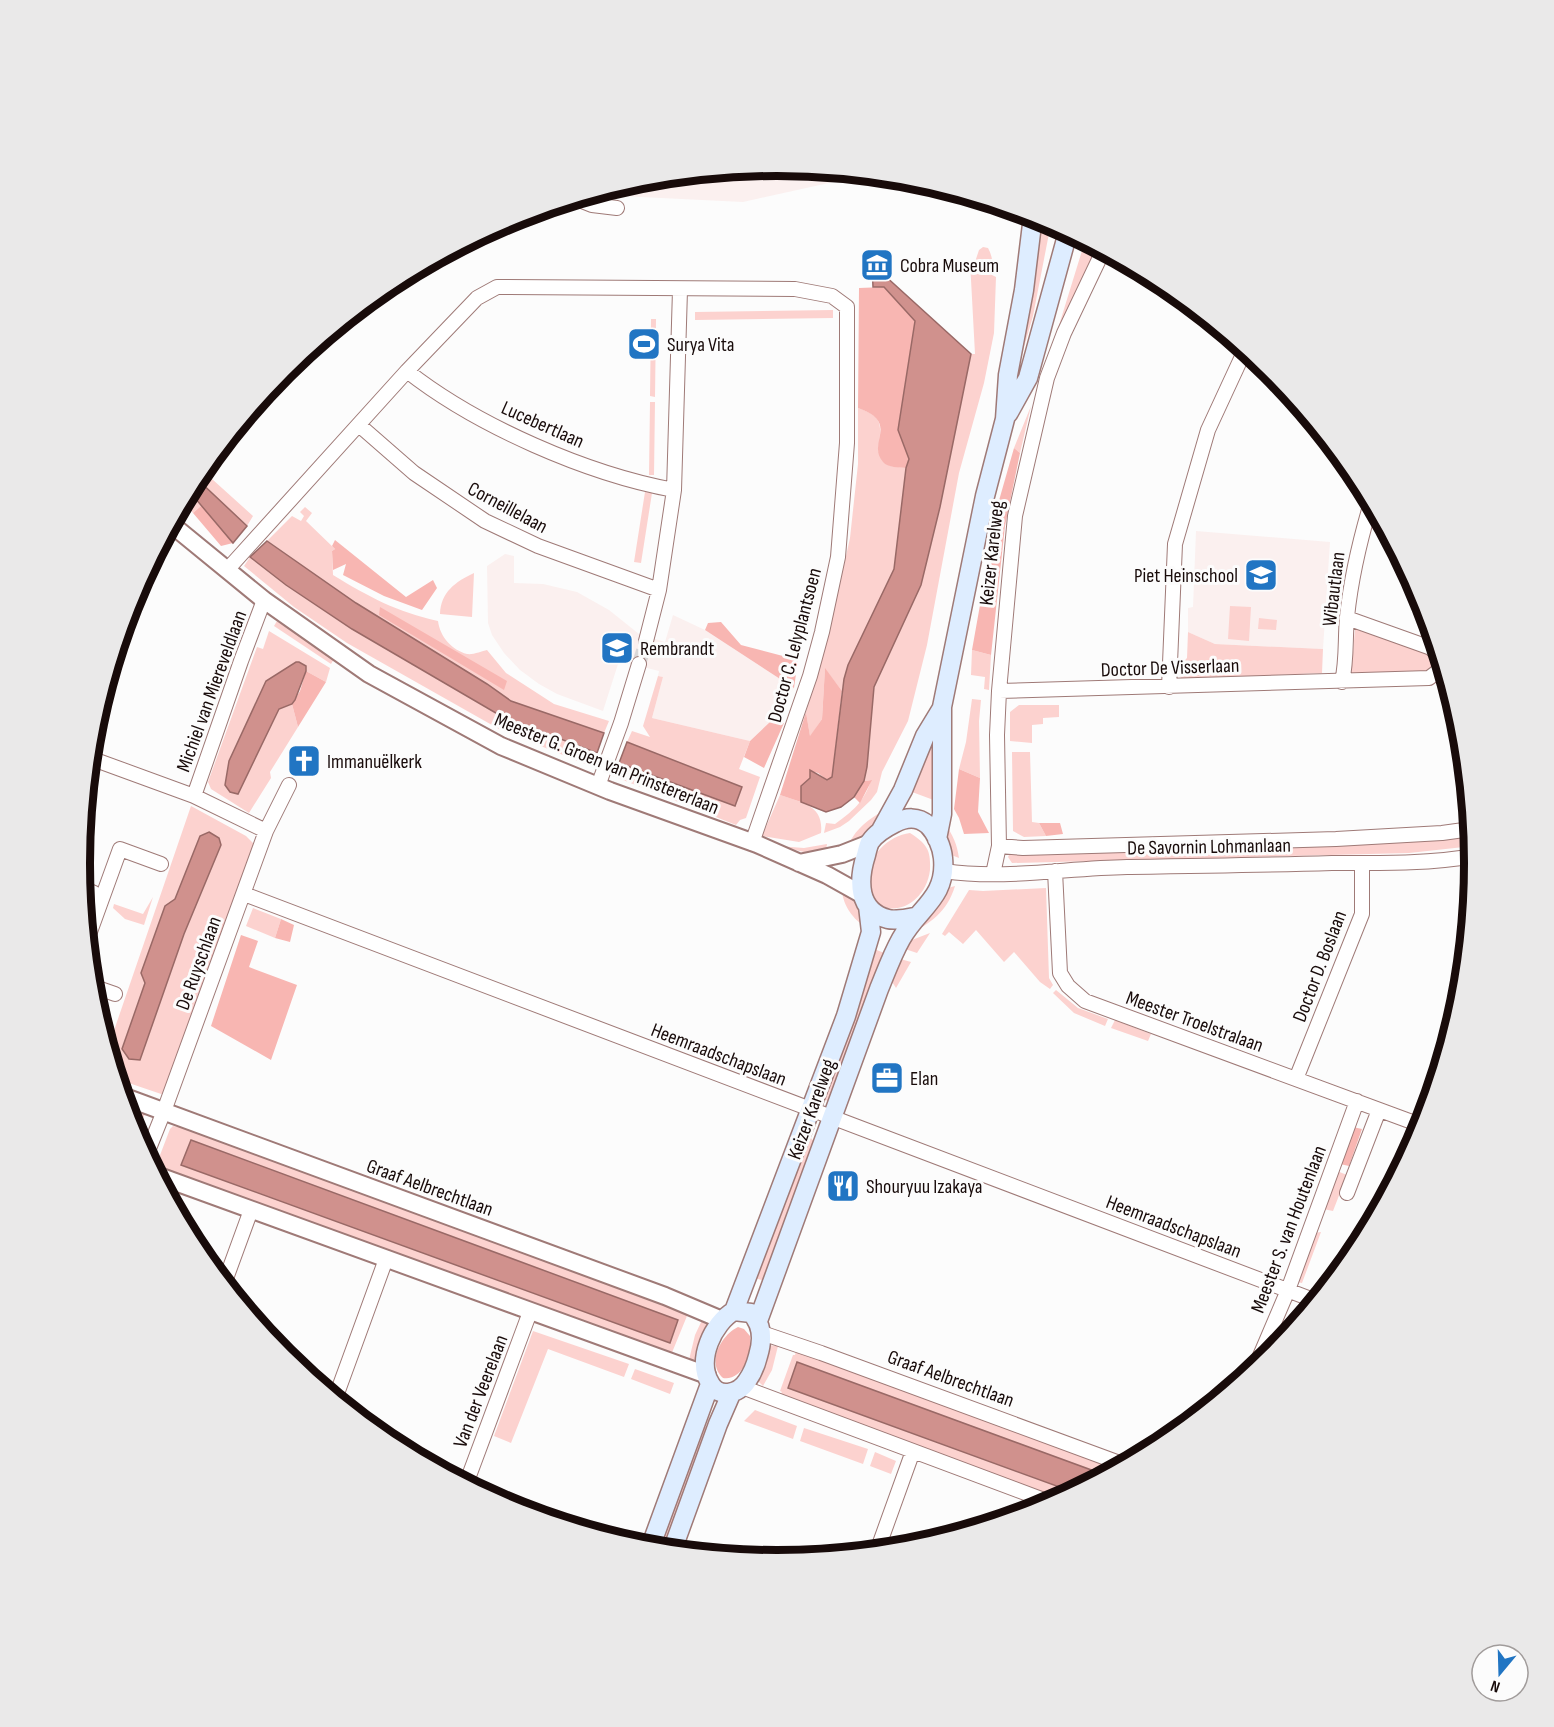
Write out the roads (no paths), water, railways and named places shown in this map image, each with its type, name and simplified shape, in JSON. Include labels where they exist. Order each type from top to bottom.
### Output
[{"type":"main road","name":"Keizer Karelweg","points":[[937,839],[942,814],[942,707],[985,496],[1005,419],[1008,375],[1024,290],[1033,226]]},
{"type":"main road","name":"Keizer Karelweg","points":[[1005,419],[1028,378],[1066,240]]},
{"type":"main road","name":"Keizer Karelweg","points":[[875,836],[903,790],[926,736],[942,707]]},
{"type":"main road","points":[[904,818],[916,818],[928,825],[937,839],[942,852],[944,871],[940,887],[932,902],[915,917],[890,920],[877,915],[865,900],[860,876],[875,836],[904,818]]},
{"type":"main road","name":"Keizer Karelweg","points":[[728,1316],[846,1016],[871,932],[865,900]]},
{"type":"main road","name":"Keizer Karelweg","points":[[760,1327],[879,989],[901,939],[915,917]]},
{"type":"main road","points":[[653,1539],[708,1379],[706,1354],[713,1335],[728,1316],[751,1313],[760,1327],[759,1355],[747,1382],[737,1390],[718,1424],[675,1543]]},
{"type":"main road","points":[[708,1379],[721,1393],[737,1390]]},
{"type":"street","points":[[588,203],[617,208]]},
{"type":"street","name":"Keizer Karelweg","points":[[993,874],[999,846],[997,735],[999,691],[1015,516],[1047,378],[1064,333],[1100,258]]},
{"type":"street","points":[[227,570],[407,371],[477,298],[497,287],[680,290],[674,490],[659,590],[646,641]]},
{"type":"street","name":"Doctor C. Lelyplantsoen","points":[[680,290],[795,289],[832,296],[847,307],[847,443],[837,557],[822,632],[810,676],[752,843]]},
{"type":"street","points":[[1169,687],[1175,544],[1208,430],[1241,358]]},
{"type":"street","name":"Lucebertlaan","points":[[407,371],[432,390],[523,440],[615,476],[674,490]]},
{"type":"street","name":"Corneillelaan","points":[[359,425],[414,473],[485,521],[538,546],[659,590]]},
{"type":"street","name":"Wibautlaan","points":[[1342,682],[1347,663],[1347,618],[1359,543],[1368,513]]},
{"type":"street","name":"Meester G. Groen van Prinstererlaan","points":[[177,529],[264,600],[378,679],[501,746],[827,874],[865,900]]},
{"type":"street","name":"Michiel van Miereveldlaan","points":[[194,796],[264,600]]},
{"type":"street","points":[[1347,618],[1429,647]]},
{"type":"street","points":[[598,786],[639,664]]},
{"type":"street","name":"Doctor De Visserlaan","points":[[999,691],[1342,682],[1429,678],[1437,672]]},
{"type":"street","points":[[98,761],[194,796],[266,831]]},
{"type":"street","name":"De Ruyschlaan","points":[[151,1145],[266,831],[289,784]]},
{"type":"street","name":"De Savornin Lohmanlaan","points":[[999,846],[1023,848],[1336,839],[1463,830]]},
{"type":"street","points":[[798,863],[842,854],[875,836]]},
{"type":"street","points":[[1336,839],[1336,863]]},
{"type":"street","points":[[93,922],[120,849],[161,864]]},
{"type":"street","name":"De Savornin Lohmanlaan","points":[[944,871],[963,874],[993,874],[1090,868],[1362,863],[1464,858]]},
{"type":"street","name":"Doctor D. Boslaan","points":[[1296,1079],[1362,914],[1362,863]]},
{"type":"street","name":"Meester Troelstralaan","points":[[1055,871],[1059,973],[1068,986],[1085,1001],[1413,1122]]},
{"type":"street","points":[[91,892],[102,899]]},
{"type":"street","name":"Heemraadschapslaan","points":[[244,894],[1309,1298]]},
{"type":"street","points":[[102,989],[115,994]]},
{"type":"street","name":"Graaf Aelbrechtlaan","points":[[132,1100],[665,1296],[728,1316]]},
{"type":"street","name":"Meester S. van Houtenlaan","points":[[1263,1349],[1288,1290],[1357,1101]]},
{"type":"street","points":[[1347,1193],[1379,1110]]},
{"type":"street","points":[[167,1179],[708,1379]]},
{"type":"street","points":[[227,1275],[251,1210]]},
{"type":"street","points":[[338,1391],[386,1259]]},
{"type":"street","name":"Van der Veerelaan","points":[[468,1477],[530,1312]]},
{"type":"street","name":"Graaf Aelbrechtlaan","points":[[760,1327],[821,1353],[1114,1461]]},
{"type":"street","points":[[737,1390],[913,1451],[1038,1499]]},
{"type":"street","points":[[880,1543],[913,1451]]},
{"type":"tunnel","points":[[639,664],[646,641]]},
{"type":"place","name":"Cobra Museum","points":[[877,265]]},
{"type":"place","name":"Surya Vita","points":[[644,344]]},
{"type":"place","name":"Piet Heinschool","points":[[1261,575]]},
{"type":"place","name":"Rembrandt","points":[[617,648]]},
{"type":"place","name":"Immanuëlkerk","points":[[304,761]]},
{"type":"place","name":"Elan","points":[[887,1078]]},
{"type":"place","name":"Shouryuu Izakaya","points":[[843,1186]]}]
